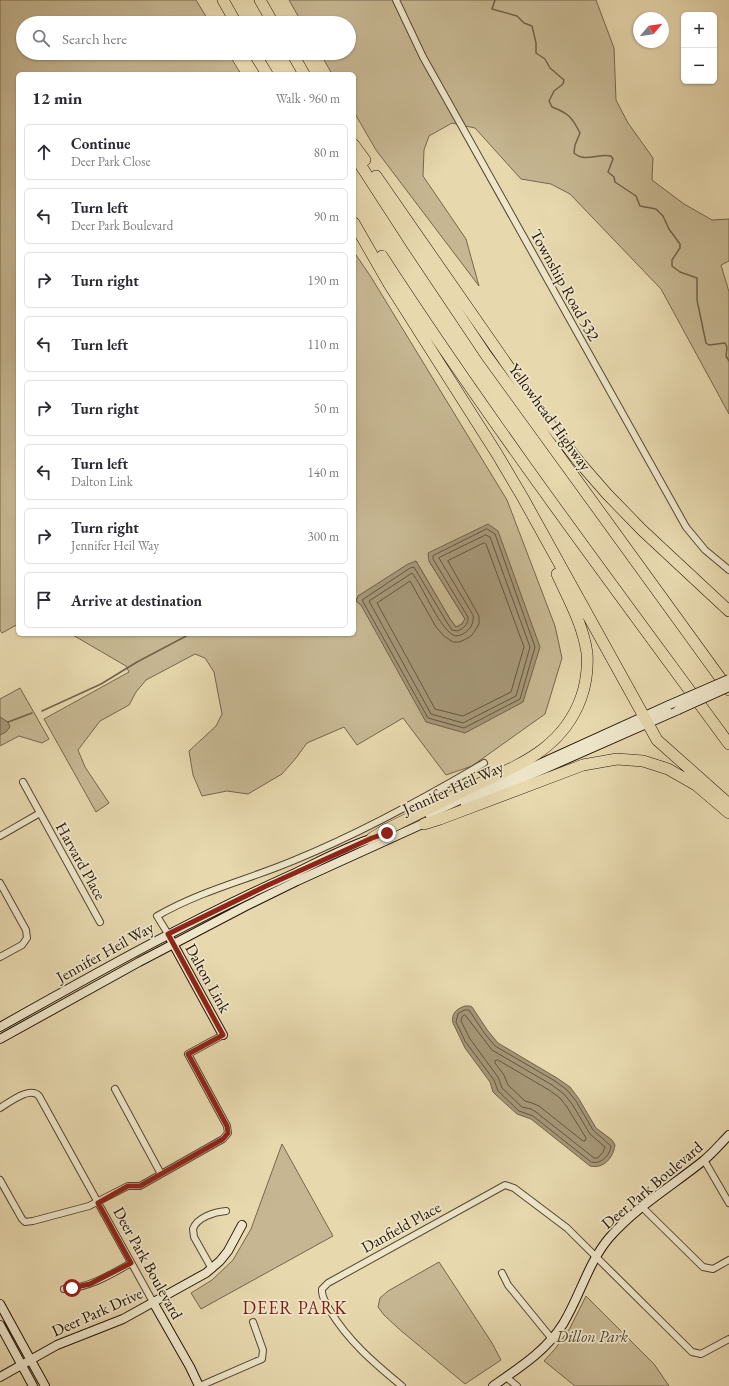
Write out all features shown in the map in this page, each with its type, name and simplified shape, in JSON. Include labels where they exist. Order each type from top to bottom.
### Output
[{"type":"highway","points":[[223,0],[232,16]]},
{"type":"highway","points":[[260,0],[269,16]]},
{"type":"highway","points":[[258,60],[266,72]]},
{"type":"highway","points":[[296,60],[303,72]]},
{"type":"highway","points":[[356,148],[542,415],[580,463],[607,494],[729,611]]},
{"type":"highway","name":"Yellowhead Highway","points":[[356,158],[486,355],[729,691]]},
{"type":"highway","points":[[356,217],[404,291],[497,426],[729,744]]},
{"type":"highway","points":[[356,226],[393,290],[497,454],[658,740],[729,804]]},
{"type":"highway","points":[[372,838],[385,830],[532,757],[559,736],[577,708],[583,690],[587,669],[587,654],[584,636],[579,621],[540,537],[534,518]]},
{"type":"highway","points":[[663,549],[729,602]]},
{"type":"highway","points":[[424,824],[583,765],[617,759],[643,761],[668,769],[696,785],[729,813]]},
{"type":"main road","name":"Jennifer Heil Way","points":[[0,1039],[173,944],[297,881],[424,824],[646,720],[669,706],[729,679]]},
{"type":"main road","points":[[646,720],[678,710],[729,687]]},
{"type":"main road","name":"Jennifer Heil Way","points":[[0,1027],[168,934],[266,886],[372,838],[387,833],[646,720]]},
{"type":"main road","name":"Dalton Link","points":[[168,934],[223,1035]]},
{"type":"main road","name":"Deer Park Boulevard","points":[[493,1386],[537,1354],[552,1339],[566,1319],[596,1258],[609,1239],[642,1207],[704,1160],[729,1135]]},
{"type":"main road","name":"Deer Park Drive","points":[[0,1377],[57,1345],[123,1319],[212,1269],[228,1251],[242,1225]]},
{"type":"main road","name":"Deer Park Boulevard","points":[[153,1302],[200,1386]]},
{"type":"main road","points":[[0,1304],[45,1386]]},
{"type":"main road","points":[[0,1325],[33,1386]]},
{"type":"street","name":"Township Road 532","points":[[396,0],[423,56],[686,527],[705,550],[729,570]]},
{"type":"street","name":"Jennifer Heil Way","points":[[168,934],[157,916],[194,897],[294,861],[348,838],[413,804],[484,762]]},
{"type":"street","name":"Harvard Place","points":[[23,782],[100,922]]},
{"type":"street","points":[[0,836],[40,813]]},
{"type":"street","points":[[0,883],[26,930],[27,938],[22,945],[0,957]]},
{"type":"street","points":[[0,1180],[20,1216],[25,1222],[33,1222],[85,1208],[98,1203],[128,1186],[140,1186],[223,1139],[228,1133],[227,1126],[188,1054],[223,1035]]},
{"type":"street","points":[[114,1090],[161,1174]]},
{"type":"street","name":"Deer Park Boulevard","points":[[0,1108],[26,1093],[35,1092],[41,1099],[153,1302]]},
{"type":"street","points":[[704,1160],[729,1203]]},
{"type":"street","name":"Danfield Place","points":[[402,1386],[367,1357],[347,1334],[324,1299],[321,1292],[325,1285],[505,1185],[511,1187],[562,1224],[596,1258]]},
{"type":"street","points":[[642,1207],[703,1268],[713,1269],[729,1260]]},
{"type":"street","points":[[212,1269],[194,1237],[193,1229],[197,1222],[213,1214],[226,1211]]},
{"type":"street","points":[[596,1258],[693,1353],[704,1353],[729,1339]]},
{"type":"street","points":[[64,1289],[78,1288],[90,1284],[131,1263]]},
{"type":"street","points":[[502,1273],[508,1285],[552,1339]]},
{"type":"street","points":[[200,1386],[262,1359],[263,1350],[253,1322]]},
{"type":"street","points":[[506,1377],[517,1386]]},
{"type":"green space","points":[[0,0],[196,0],[206,16],[16,16],[16,60],[232,60],[240,72],[16,72],[16,625],[2,633],[0,630]]},
{"type":"green space","points":[[289,0],[596,0],[614,48],[616,100],[628,123],[653,158],[652,180],[684,204],[712,220],[729,219],[729,261],[721,265],[729,292],[729,414],[661,289],[570,194],[551,184],[521,179],[475,128],[452,123],[429,136],[424,150],[423,176],[466,239],[479,286],[376,150],[356,115],[356,72],[331,72],[324,60],[356,60],[356,16],[298,16]]},
{"type":"green space","points":[[356,255],[507,500],[555,626],[562,658],[545,714],[472,766],[446,775],[403,718],[357,745],[344,727],[307,743],[282,774],[248,794],[227,791],[202,796],[193,775],[189,751],[216,726],[222,714],[214,672],[205,658],[195,654],[146,680],[136,692],[129,705],[100,721],[78,750],[85,767],[109,803],[96,812],[44,719],[129,672],[126,666],[74,636],[356,636],[356,601]],"holes":[[[416,561],[456,627],[462,624],[465,619],[429,561],[523,702],[361,605],[356,601],[358,596]]]},
{"type":"green space","points":[[20,688],[49,739],[42,743],[19,736],[0,746],[0,699]]},
{"type":"green space","points":[[282,1144],[333,1236],[201,1309],[191,1293],[212,1280],[233,1260],[251,1229]]},
{"type":"green space","points":[[439,1262],[492,1343],[501,1360],[465,1384],[399,1329],[378,1307],[380,1298],[388,1291]]},
{"type":"green space","name":"Dillon Park","points":[[586,1296],[654,1364],[669,1386],[575,1386],[544,1361],[555,1349],[570,1328]]},
{"type":"water","points":[[488,524],[498,531],[540,647],[523,702],[465,733],[426,722],[361,605],[356,601],[358,596],[408,564],[416,561],[450,619],[456,627],[462,624],[465,619],[429,561],[428,553]]},
{"type":"water","points":[[0,717],[8,722],[10,727],[6,732],[0,735]]},
{"type":"water","points":[[465,1006],[472,1007],[498,1043],[570,1087],[596,1128],[612,1140],[615,1145],[612,1155],[607,1162],[595,1167],[590,1166],[531,1119],[517,1114],[493,1092],[490,1082],[465,1048],[453,1023],[455,1012]]},
{"type":"waterway","points":[[495,0],[492,9],[517,16],[524,23],[532,26],[536,43],[536,53],[545,59],[550,68],[564,80],[563,84],[554,91],[549,101],[552,107],[569,116],[580,133],[575,145],[574,153],[578,156],[587,158],[606,155],[611,156],[613,159],[608,172],[614,177],[615,182],[636,196],[640,206],[656,209],[663,216],[669,229],[680,244],[680,248],[672,260],[672,266],[680,272],[697,278],[697,300],[706,343],[709,345],[725,343],[727,347],[726,356],[729,361]]},
{"type":"waterway","points":[[42,711],[101,684],[137,662],[186,636]]},
{"type":"waterway","points":[[8,722],[32,713]]},
{"type":"district","name":"DEER PARK","points":[[295,1307]]},
{"type":"route","points":[[72,1288],[78,1288],[90,1284],[131,1263],[98,1203],[128,1186],[140,1186],[223,1139],[229,1130],[188,1054],[223,1035],[168,934],[266,886],[372,838],[387,833]]}]
